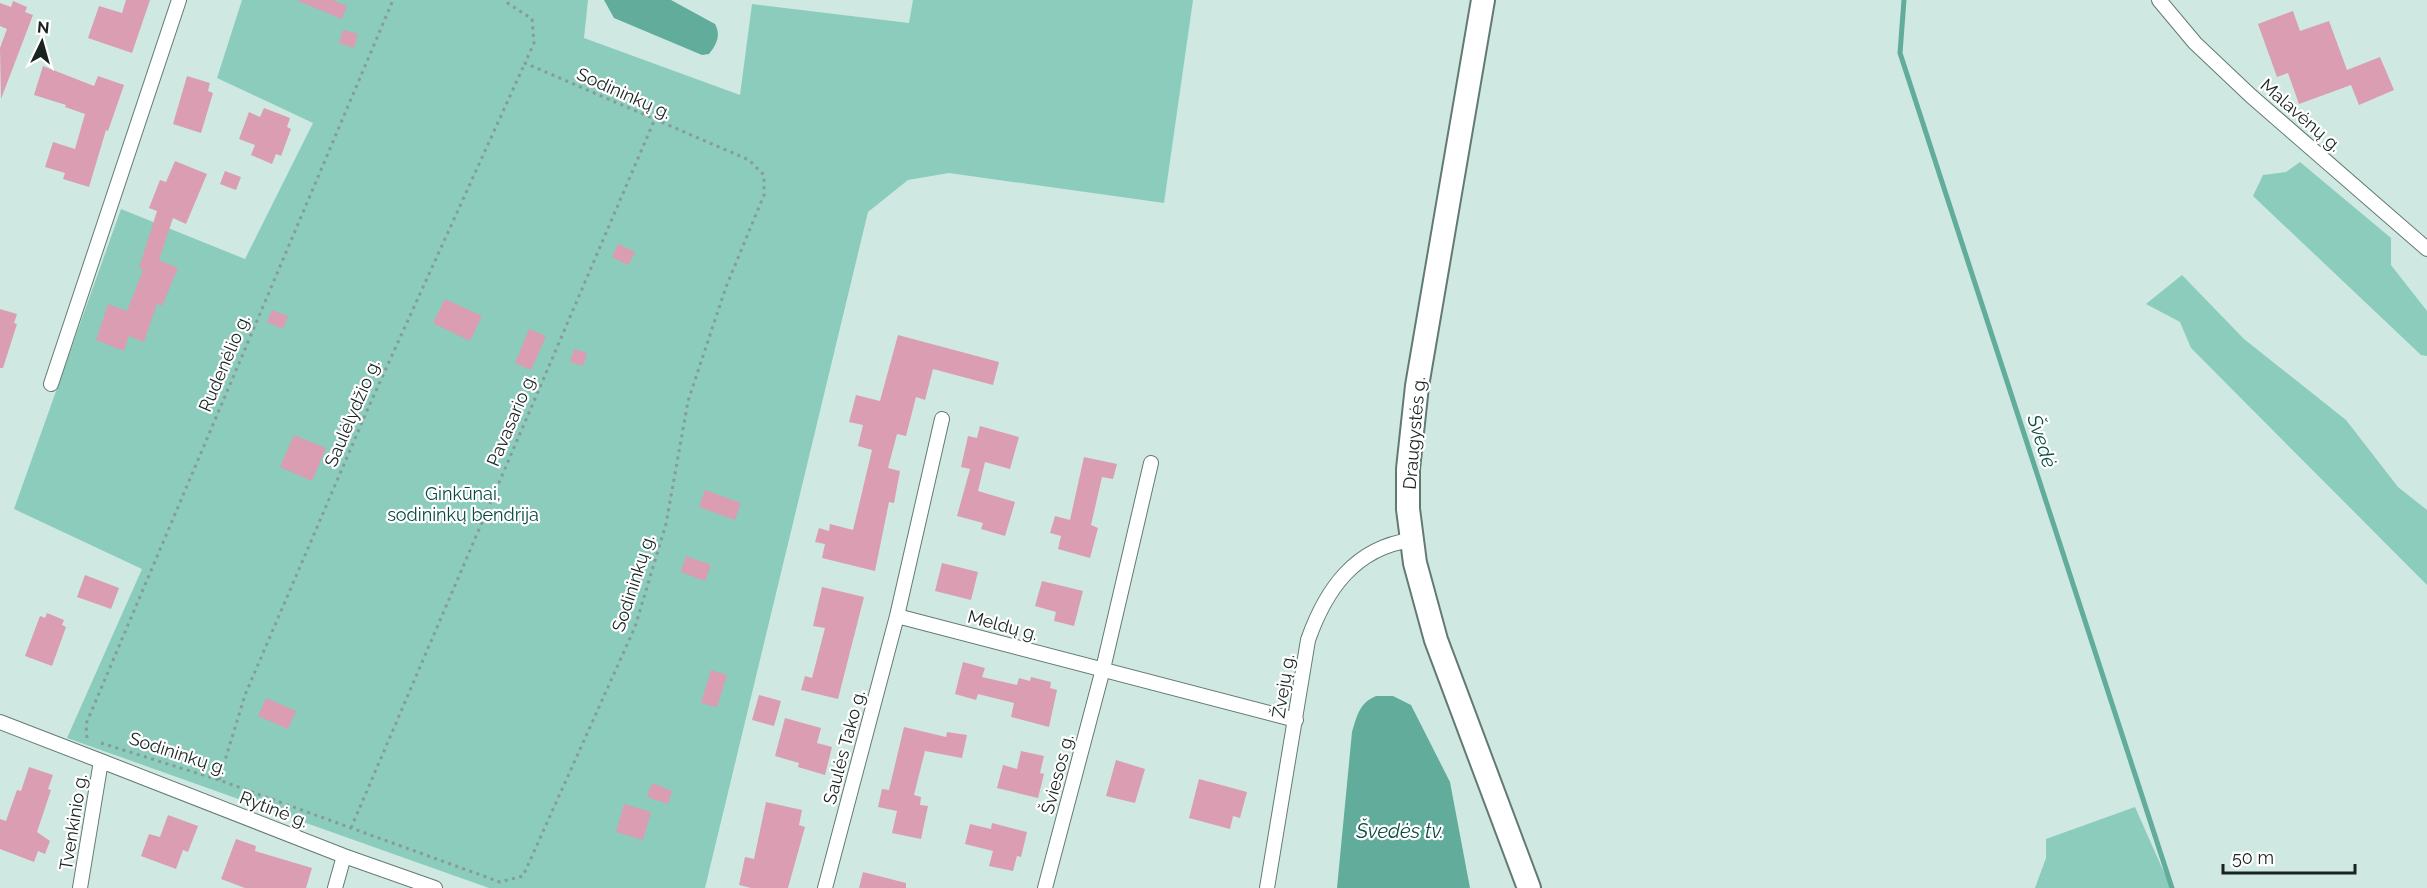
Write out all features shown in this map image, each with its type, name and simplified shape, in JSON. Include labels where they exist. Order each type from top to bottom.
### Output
[{"type":"main road","name":"Draugystės g.","points":[[1483,0],[1410,435],[1408,469],[1412,540],[1422,592],[1436,640],[1529,888]]},
{"type":"street","points":[[51,384],[179,0]]},
{"type":"street","name":"Malavėnų g.","points":[[2159,0],[2195,43],[2251,96],[2427,249]]},
{"type":"street","points":[[897,616],[942,419]]},
{"type":"street","name":"Šviesos g.","points":[[1045,888],[1103,669],[1151,464]]},
{"type":"street","name":"Žvejų g.","points":[[1267,888],[1308,640],[1319,610],[1329,592],[1357,563],[1375,549],[1412,540]]},
{"type":"street","name":"Meldų g.","points":[[897,616],[1296,720]]},
{"type":"street","name":"Saulės Tako g.","points":[[825,888],[897,616]]},
{"type":"street","name":"Tvenkinio g.","points":[[0,722],[101,761],[80,888]]},
{"type":"street","name":"Rytinė g.","points":[[101,761],[344,856],[435,888]]},
{"type":"street","points":[[335,888],[344,856]]},
{"type":"path","name":"Rudenėlio g.","points":[[85,737],[86,724],[393,0]]},
{"type":"path","points":[[503,0],[532,19],[534,43],[525,63]]},
{"type":"path","name":"Sodininkų g.","points":[[85,737],[219,780],[500,882],[523,876],[635,627],[666,524],[688,401],[726,287],[764,195],[764,175],[749,160],[654,121],[525,63]]},
{"type":"path","name":"Saulėlydžio g.","points":[[219,780],[245,695],[369,406],[525,63]]},
{"type":"path","name":"Pavasario g.","points":[[351,828],[654,121]]},
{"type":"green space","name":"Ginkūnai, sodininkų bendrija","points":[[242,0],[588,0],[584,38],[740,95],[752,4],[909,23],[913,0],[1193,0],[1164,203],[949,173],[908,180],[868,212],[705,888],[489,888],[67,738],[142,569],[14,509],[121,209],[245,259],[313,123],[217,78]]},
{"type":"green space","points":[[2300,162],[2391,238],[2391,265],[2427,311],[2427,356],[2421,355],[2253,196],[2263,175],[2286,172]]},
{"type":"green space","points":[[2182,275],[2244,339],[2346,420],[2398,487],[2427,510],[2427,585],[2191,348],[2180,322],[2146,304]]},
{"type":"green space","points":[[2135,807],[2171,888],[2035,888],[2046,858],[2046,839]]},
{"type":"water","points":[[604,0],[671,0],[715,24],[718,32],[716,43],[709,54],[702,55],[614,18]]},
{"type":"water","name":"Švedės tv.","points":[[1376,696],[1393,696],[1411,705],[1450,782],[1470,888],[1337,888],[1352,732],[1362,706]]},
{"type":"building","points":[[126,0],[150,0],[132,53],[88,38],[99,6],[122,13]]},
{"type":"building","points":[[296,0],[333,0],[347,6],[342,19]]},
{"type":"building","points":[[13,1],[27,7],[25,12],[33,15],[1,99],[0,48],[7,29],[0,26],[0,3],[11,7]]},
{"type":"building","points":[[2293,11],[2300,31],[2329,21],[2347,70],[2380,57],[2394,90],[2359,105],[2351,85],[2299,104],[2288,73],[2277,77],[2258,24]]},
{"type":"building","points":[[343,30],[358,34],[354,48],[339,43]]},
{"type":"building","points":[[43,66],[94,86],[98,76],[124,85],[108,131],[106,130],[89,187],[63,179],[65,173],[45,167],[53,142],[75,149],[85,114],[65,107],[66,105],[34,95]]},
{"type":"building","points":[[187,76],[210,83],[208,91],[213,93],[201,133],[173,124]]},
{"type":"building","points":[[264,108],[290,118],[287,127],[291,129],[281,156],[276,154],[272,164],[251,155],[255,145],[239,139],[249,112],[260,117]]},
{"type":"building","points":[[175,161],[207,174],[186,224],[173,218],[159,260],[178,268],[162,306],[157,304],[144,342],[129,336],[124,351],[96,340],[108,304],[127,311],[143,270],[139,268],[157,211],[149,208],[160,180],[166,182]]},
{"type":"building","points":[[225,171],[241,177],[236,190],[220,184]]},
{"type":"building","points":[[618,244],[635,252],[628,265],[612,257]]},
{"type":"building","points":[[445,299],[482,316],[470,341],[433,323]]},
{"type":"building","points":[[0,309],[17,314],[14,323],[17,324],[3,368],[0,368]]},
{"type":"building","points":[[272,310],[288,316],[283,329],[267,322]]},
{"type":"building","points":[[529,329],[546,336],[531,370],[515,363]]},
{"type":"building","points":[[898,335],[999,362],[993,385],[933,369],[925,400],[916,397],[906,436],[897,434],[888,468],[900,471],[894,503],[889,502],[875,571],[822,558],[825,544],[815,542],[819,528],[829,531],[830,524],[853,530],[872,450],[858,446],[863,425],[849,422],[856,395],[880,401]]},
{"type":"building","points":[[574,349],[587,353],[583,366],[570,362]]},
{"type":"building","points":[[980,426],[1019,437],[1010,469],[985,462],[978,491],[1015,502],[1005,536],[981,529],[983,523],[957,516],[970,469],[961,467],[968,436],[977,438]]},
{"type":"building","points":[[294,435],[326,448],[312,481],[280,467]]},
{"type":"building","points":[[1084,457],[1117,464],[1113,479],[1102,477],[1091,525],[1098,528],[1090,558],[1058,549],[1061,536],[1050,533],[1055,516],[1070,520]]},
{"type":"building","points":[[705,490],[741,503],[735,520],[699,507]]},
{"type":"building","points":[[686,556],[711,565],[705,581],[681,572]]},
{"type":"building","points":[[942,563],[978,572],[971,600],[935,591]]},
{"type":"building","points":[[85,575],[119,588],[111,609],[77,597]]},
{"type":"building","points":[[1042,581],[1083,591],[1074,626],[1054,621],[1056,612],[1035,606]]},
{"type":"building","points":[[822,587],[864,597],[838,699],[801,690],[805,676],[812,678],[825,628],[813,626]]},
{"type":"building","points":[[47,613],[64,620],[62,625],[66,627],[52,666],[25,656],[40,616],[45,618]]},
{"type":"building","points":[[963,662],[985,668],[982,677],[1017,685],[1019,678],[1030,681],[1031,677],[1051,682],[1050,688],[1057,690],[1049,727],[1011,717],[1014,703],[978,694],[976,700],[955,694]]},
{"type":"building","points":[[711,670],[727,675],[717,707],[701,703]]},
{"type":"building","points":[[759,695],[781,701],[774,726],[752,720]]},
{"type":"building","points":[[266,698],[296,711],[288,729],[258,716]]},
{"type":"building","points":[[785,718],[821,728],[817,743],[832,747],[825,775],[798,767],[799,763],[775,756]]},
{"type":"building","points":[[904,727],[946,737],[947,732],[967,735],[962,758],[925,751],[914,795],[921,797],[920,805],[928,806],[921,839],[892,833],[897,811],[878,807],[882,789],[889,790]]},
{"type":"building","points":[[1021,751],[1044,756],[1040,773],[1044,774],[1038,798],[997,788],[1003,765],[1017,769]]},
{"type":"building","points":[[1116,760],[1145,769],[1135,803],[1106,796]]},
{"type":"building","points":[[29,767],[53,775],[48,789],[51,790],[37,832],[50,841],[45,854],[38,851],[34,862],[0,849],[0,819],[6,821],[17,790],[21,791]]},
{"type":"building","points":[[1199,779],[1247,792],[1240,818],[1233,816],[1230,829],[1189,818]]},
{"type":"building","points":[[652,783],[672,791],[668,804],[647,797]]},
{"type":"building","points":[[766,802],[802,810],[799,825],[805,827],[788,888],[751,888],[739,885],[745,857],[754,859]]},
{"type":"building","points":[[624,804],[651,812],[643,840],[616,832]]},
{"type":"building","points":[[168,815],[198,826],[188,852],[183,850],[176,869],[141,856],[149,834],[160,837]]},
{"type":"building","points":[[992,823],[1027,832],[1021,857],[1017,856],[1013,871],[989,866],[993,851],[965,844],[970,824],[991,829]]},
{"type":"building","points":[[236,839],[256,846],[255,851],[312,868],[306,888],[245,888],[221,879]]},
{"type":"building","points":[[863,872],[906,883],[906,888],[859,888]]},
{"type":"waterway","name":"Švedė","points":[[1904,0],[1900,53],[2172,888]]}]
